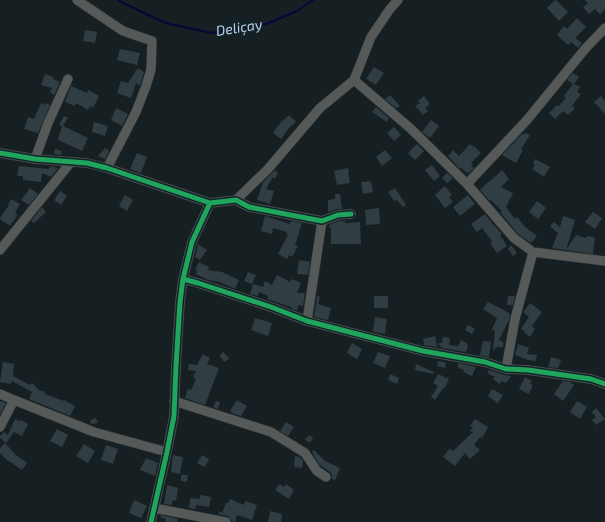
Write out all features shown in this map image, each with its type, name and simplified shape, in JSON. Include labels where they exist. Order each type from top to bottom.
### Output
[{"type":"street","points":[[77,0],[123,31],[152,41],[151,70],[146,86],[136,112],[107,168]]},
{"type":"street","points":[[236,200],[268,169],[320,108],[354,80],[371,37],[398,0]]},
{"type":"street","points":[[467,184],[527,120],[585,49],[605,28]]},
{"type":"street","points":[[35,159],[48,123],[68,79]]},
{"type":"street","points":[[354,80],[410,128],[467,184],[514,238],[532,252],[605,261]]},
{"type":"street","points":[[0,153],[35,159],[87,163],[107,168],[210,203],[236,200],[249,207],[322,221],[338,215],[351,214]]},
{"type":"street","points":[[0,250],[71,162]]},
{"type":"street","points":[[151,522],[174,416],[180,302],[183,279],[192,242],[210,203]]},
{"type":"street","points":[[307,322],[322,221]]},
{"type":"street","points":[[506,369],[515,319],[532,252]]},
{"type":"street","points":[[183,279],[271,307],[307,322],[423,351],[485,362],[506,369],[528,370],[591,379],[605,384]]},
{"type":"street","points":[[0,394],[94,432],[167,452]]},
{"type":"street","points":[[0,428],[14,400]]},
{"type":"street","points":[[174,401],[271,432],[304,453],[317,471],[326,477]]},
{"type":"street","points":[[154,508],[226,522]]},
{"type":"building","points":[[555,0],[568,12],[559,21],[547,8]]},
{"type":"building","points":[[585,0],[605,0],[605,9],[600,14],[595,9],[589,14],[583,7],[588,3]]},
{"type":"building","points":[[577,18],[586,27],[575,38],[582,43],[578,48],[571,42],[568,45],[557,35],[564,26],[567,29]]},
{"type":"building","points":[[85,30],[97,32],[95,43],[83,41]]},
{"type":"building","points":[[120,49],[140,53],[137,65],[117,60]]},
{"type":"building","points":[[374,67],[384,73],[376,85],[366,79]]},
{"type":"building","points":[[138,68],[144,72],[140,86],[136,83],[131,98],[117,93],[121,81],[128,83]]},
{"type":"building","points":[[573,73],[579,77],[574,84],[580,87],[577,92],[581,94],[572,106],[575,108],[568,115],[563,111],[555,119],[549,113],[557,105],[559,106],[566,98],[564,96],[573,84],[567,80]]},
{"type":"building","points":[[45,74],[54,77],[53,79],[60,82],[54,95],[50,92],[52,88],[41,85]]},
{"type":"building","points":[[71,86],[87,93],[88,90],[99,96],[93,108],[90,106],[88,110],[76,103],[75,106],[65,102]]},
{"type":"building","points":[[390,95],[400,106],[396,108],[385,99]]},
{"type":"building","points":[[424,96],[430,104],[425,108],[428,111],[423,115],[415,106],[420,103],[418,101]]},
{"type":"building","points":[[601,96],[605,101],[605,114],[594,102]]},
{"type":"building","points":[[41,103],[50,105],[38,133],[24,129],[28,117],[34,119]]},
{"type":"building","points":[[376,107],[389,118],[387,122],[372,112]]},
{"type":"building","points":[[116,108],[128,114],[122,126],[111,120]]},
{"type":"building","points":[[289,115],[296,122],[289,128],[281,139],[273,133],[280,123]]},
{"type":"building","points":[[64,116],[68,118],[63,126],[88,138],[82,151],[58,140],[62,126],[59,125]]},
{"type":"building","points":[[431,120],[439,126],[430,138],[422,132]]},
{"type":"building","points":[[94,122],[108,126],[105,136],[92,132]]},
{"type":"building","points":[[394,127],[401,135],[394,141],[387,133]]},
{"type":"building","points":[[525,133],[530,135],[521,149],[523,150],[516,163],[502,155],[522,134],[524,135]]},
{"type":"building","points":[[417,144],[424,151],[415,160],[408,153]]},
{"type":"building","points":[[470,144],[481,153],[471,163],[473,165],[471,166],[474,168],[469,173],[461,168],[460,169],[448,156],[453,150],[459,156]]},
{"type":"building","points":[[105,148],[109,151],[105,159],[98,156]]},
{"type":"building","points":[[55,149],[62,151],[61,155],[54,154]]},
{"type":"building","points":[[385,150],[392,158],[382,166],[376,157]]},
{"type":"building","points":[[137,153],[147,157],[141,173],[130,169]]},
{"type":"building","points":[[535,159],[550,167],[544,177],[532,169],[535,165],[533,163]]},
{"type":"building","points":[[432,165],[440,176],[434,181],[425,170]]},
{"type":"building","points":[[19,166],[49,169],[50,166],[58,168],[51,177],[42,173],[41,182],[23,180],[23,176],[17,176]]},
{"type":"building","points":[[348,168],[350,183],[337,185],[334,171]]},
{"type":"building","points":[[275,170],[278,173],[275,179],[273,177],[266,189],[274,191],[270,204],[257,200],[263,182]]},
{"type":"building","points":[[502,170],[509,179],[501,187],[513,193],[506,207],[515,219],[517,217],[525,227],[537,236],[531,243],[518,234],[500,212],[502,211],[480,190]]},
{"type":"building","points":[[447,173],[453,178],[447,183],[442,178]]},
{"type":"building","points":[[371,181],[373,192],[363,194],[361,182]]},
{"type":"building","points":[[445,186],[452,195],[449,197],[453,202],[445,208],[435,195]]},
{"type":"building","points":[[30,188],[38,194],[29,205],[21,200]]},
{"type":"building","points":[[395,188],[406,205],[403,207],[397,200],[394,201],[388,192]]},
{"type":"building","points":[[60,191],[67,196],[61,205],[54,200]]},
{"type":"building","points":[[335,194],[340,194],[342,209],[336,209],[328,212],[328,200],[335,199]]},
{"type":"building","points":[[125,195],[133,200],[127,211],[119,206]]},
{"type":"building","points":[[468,195],[475,204],[460,216],[453,207]]},
{"type":"building","points":[[11,199],[20,204],[15,213],[17,216],[10,226],[0,218],[9,205]]},
{"type":"building","points":[[537,201],[546,208],[538,219],[529,212]]},
{"type":"building","points":[[42,207],[46,212],[34,223],[31,221]]},
{"type":"building","points":[[379,208],[380,224],[366,225],[365,210]]},
{"type":"building","points":[[593,212],[602,218],[595,229],[585,222]]},
{"type":"building","points":[[485,214],[502,234],[500,235],[507,246],[497,253],[490,243],[492,241],[482,228],[477,232],[471,224]]},
{"type":"building","points":[[265,216],[290,224],[291,221],[302,223],[295,245],[298,246],[292,257],[289,255],[287,259],[278,254],[288,235],[286,234],[287,232],[273,228],[272,234],[261,231]]},
{"type":"building","points":[[563,216],[575,220],[566,250],[576,235],[586,238],[586,236],[595,237],[593,254],[552,248],[558,233],[550,226],[554,222],[560,227]]},
{"type":"building","points":[[345,221],[345,223],[360,222],[361,244],[331,244],[330,224]]},
{"type":"building","points":[[198,244],[207,250],[200,260],[195,257]]},
{"type":"building","points":[[511,245],[517,253],[513,256],[508,249]]},
{"type":"building","points":[[299,260],[310,262],[308,275],[297,274]]},
{"type":"building","points":[[199,262],[209,267],[208,270],[222,272],[239,280],[235,289],[220,282],[208,280],[196,274],[197,271],[195,270]]},
{"type":"building","points":[[248,272],[256,275],[252,284],[244,281]]},
{"type":"building","points":[[277,275],[290,282],[292,279],[301,283],[297,293],[305,293],[303,306],[298,305],[297,311],[291,307],[267,299],[268,296],[259,292],[258,296],[250,294],[253,284],[263,287],[265,281],[272,285]]},
{"type":"building","points":[[317,296],[320,297],[318,304],[331,308],[328,320],[314,317]]},
{"type":"building","points":[[374,296],[388,296],[388,308],[374,308]]},
{"type":"building","points":[[508,296],[515,296],[513,305],[507,305]]},
{"type":"building","points":[[488,302],[510,314],[509,320],[499,340],[503,342],[503,347],[496,347],[493,352],[495,331],[492,329],[497,318],[483,309]]},
{"type":"building","points":[[530,303],[542,312],[532,326],[535,329],[530,337],[521,329],[529,317],[524,313],[524,311]]},
{"type":"building","points":[[375,317],[387,319],[385,334],[373,332]]},
{"type":"building","points":[[255,318],[272,323],[268,336],[251,330]]},
{"type":"building","points":[[468,325],[475,329],[472,334],[465,330]]},
{"type":"building","points":[[435,336],[437,347],[424,345],[423,339]]},
{"type":"building","points":[[443,337],[450,338],[449,345],[458,346],[461,340],[467,343],[468,346],[466,352],[441,348],[438,343],[442,343]]},
{"type":"building","points":[[483,341],[491,342],[489,357],[480,355]]},
{"type":"building","points":[[352,343],[362,349],[357,359],[347,353]]},
{"type":"building","points":[[518,344],[529,348],[527,354],[537,355],[536,361],[528,360],[515,355]]},
{"type":"building","points":[[223,352],[229,358],[225,362],[220,357]]},
{"type":"building","points":[[378,352],[390,356],[385,368],[373,363]]},
{"type":"building","points":[[203,354],[210,358],[207,364],[219,368],[205,405],[185,398],[188,389],[191,390],[196,379],[193,377],[196,371],[188,370],[189,364],[197,365]]},
{"type":"building","points":[[551,357],[561,360],[558,368],[548,367]]},
{"type":"building","points":[[438,361],[446,363],[445,368],[437,366]]},
{"type":"building","points":[[3,362],[14,364],[13,376],[30,385],[32,383],[39,390],[45,392],[45,394],[64,400],[75,406],[70,416],[29,399],[32,392],[12,381],[11,384],[0,382]]},
{"type":"building","points":[[458,363],[476,367],[472,376],[463,372],[464,370],[458,368]]},
{"type":"building","points":[[416,364],[434,372],[433,374],[415,370]]},
{"type":"building","points":[[489,370],[511,376],[506,383],[502,381],[500,384],[493,379],[495,377],[487,373]]},
{"type":"building","points":[[390,374],[399,378],[397,384],[388,380]]},
{"type":"building","points":[[438,374],[449,379],[444,389],[443,388],[435,400],[431,397],[438,386],[433,383]]},
{"type":"building","points":[[525,377],[532,381],[530,384],[533,385],[529,394],[519,389]]},
{"type":"building","points":[[563,381],[570,382],[574,385],[563,401],[554,394]]},
{"type":"building","points":[[492,389],[503,395],[498,403],[488,396]]},
{"type":"building","points":[[237,400],[247,406],[241,416],[230,411]]},
{"type":"building","points":[[0,401],[6,403],[0,414]]},
{"type":"building","points":[[216,401],[220,402],[218,409],[213,407]]},
{"type":"building","points":[[577,401],[587,407],[580,419],[570,412]]},
{"type":"building","points":[[596,408],[605,419],[596,425],[592,420],[596,417],[592,412]]},
{"type":"building","points":[[96,418],[98,423],[91,424],[90,420]]},
{"type":"building","points":[[15,419],[21,420],[28,424],[22,436],[14,432],[6,443],[0,438],[0,436],[4,432],[8,435]]},
{"type":"building","points":[[475,419],[488,427],[482,438],[480,437],[474,445],[480,450],[470,459],[465,453],[455,466],[443,457],[450,448],[453,451],[473,432],[470,431],[473,427],[470,426]]},
{"type":"building","points":[[286,422],[294,427],[288,436],[280,431]]},
{"type":"building","points":[[57,429],[68,435],[62,447],[50,441]]},
{"type":"building","points":[[310,435],[313,439],[309,443],[305,439]]},
{"type":"building","points":[[5,443],[16,455],[27,463],[22,470],[8,461],[0,453],[0,448]]},
{"type":"building","points":[[84,444],[95,451],[88,463],[76,456]]},
{"type":"building","points":[[106,445],[118,449],[113,464],[101,460]]},
{"type":"building","points":[[314,450],[325,461],[340,468],[335,480],[332,479],[330,472],[319,464],[312,452]]},
{"type":"building","points":[[173,455],[183,457],[180,474],[171,472]]},
{"type":"building","points":[[202,455],[209,459],[205,467],[197,463]]},
{"type":"building","points":[[295,456],[300,457],[303,461],[302,468],[294,467]]},
{"type":"building","points":[[146,458],[158,463],[155,476],[140,470]]},
{"type":"building","points":[[181,475],[188,475],[187,482],[181,481]]},
{"type":"building","points":[[279,484],[284,487],[286,484],[294,490],[289,499],[275,490]]},
{"type":"building","points":[[167,485],[178,488],[176,501],[173,500],[172,505],[164,504]]},
{"type":"building","points":[[200,495],[211,497],[209,507],[196,505],[195,509],[189,508],[190,498],[200,499]]},
{"type":"building","points":[[230,499],[244,505],[245,501],[257,505],[252,520],[237,515],[234,522],[228,516],[218,514],[219,511],[222,513],[226,503],[228,503]]},
{"type":"building","points":[[134,500],[147,506],[141,518],[129,513]]},
{"type":"building","points":[[270,511],[282,514],[281,522],[268,522]]},
{"type":"building","points":[[161,515],[178,519],[177,522],[165,522],[166,519],[160,517]]},
{"type":"waterway","name":"Deliçay","points":[[118,0],[166,23],[211,33],[266,24],[297,11],[313,0]]},
{"type":"cycle path","points":[[0,153],[35,159],[87,163],[107,168],[210,203],[236,200],[249,207],[322,221],[338,215],[351,214]]},
{"type":"cycle path","points":[[151,522],[174,416],[180,302],[183,279],[192,242],[210,203]]},
{"type":"cycle path","points":[[183,279],[271,307],[307,321],[423,351],[485,362],[506,369],[528,370],[591,379],[605,384]]}]
